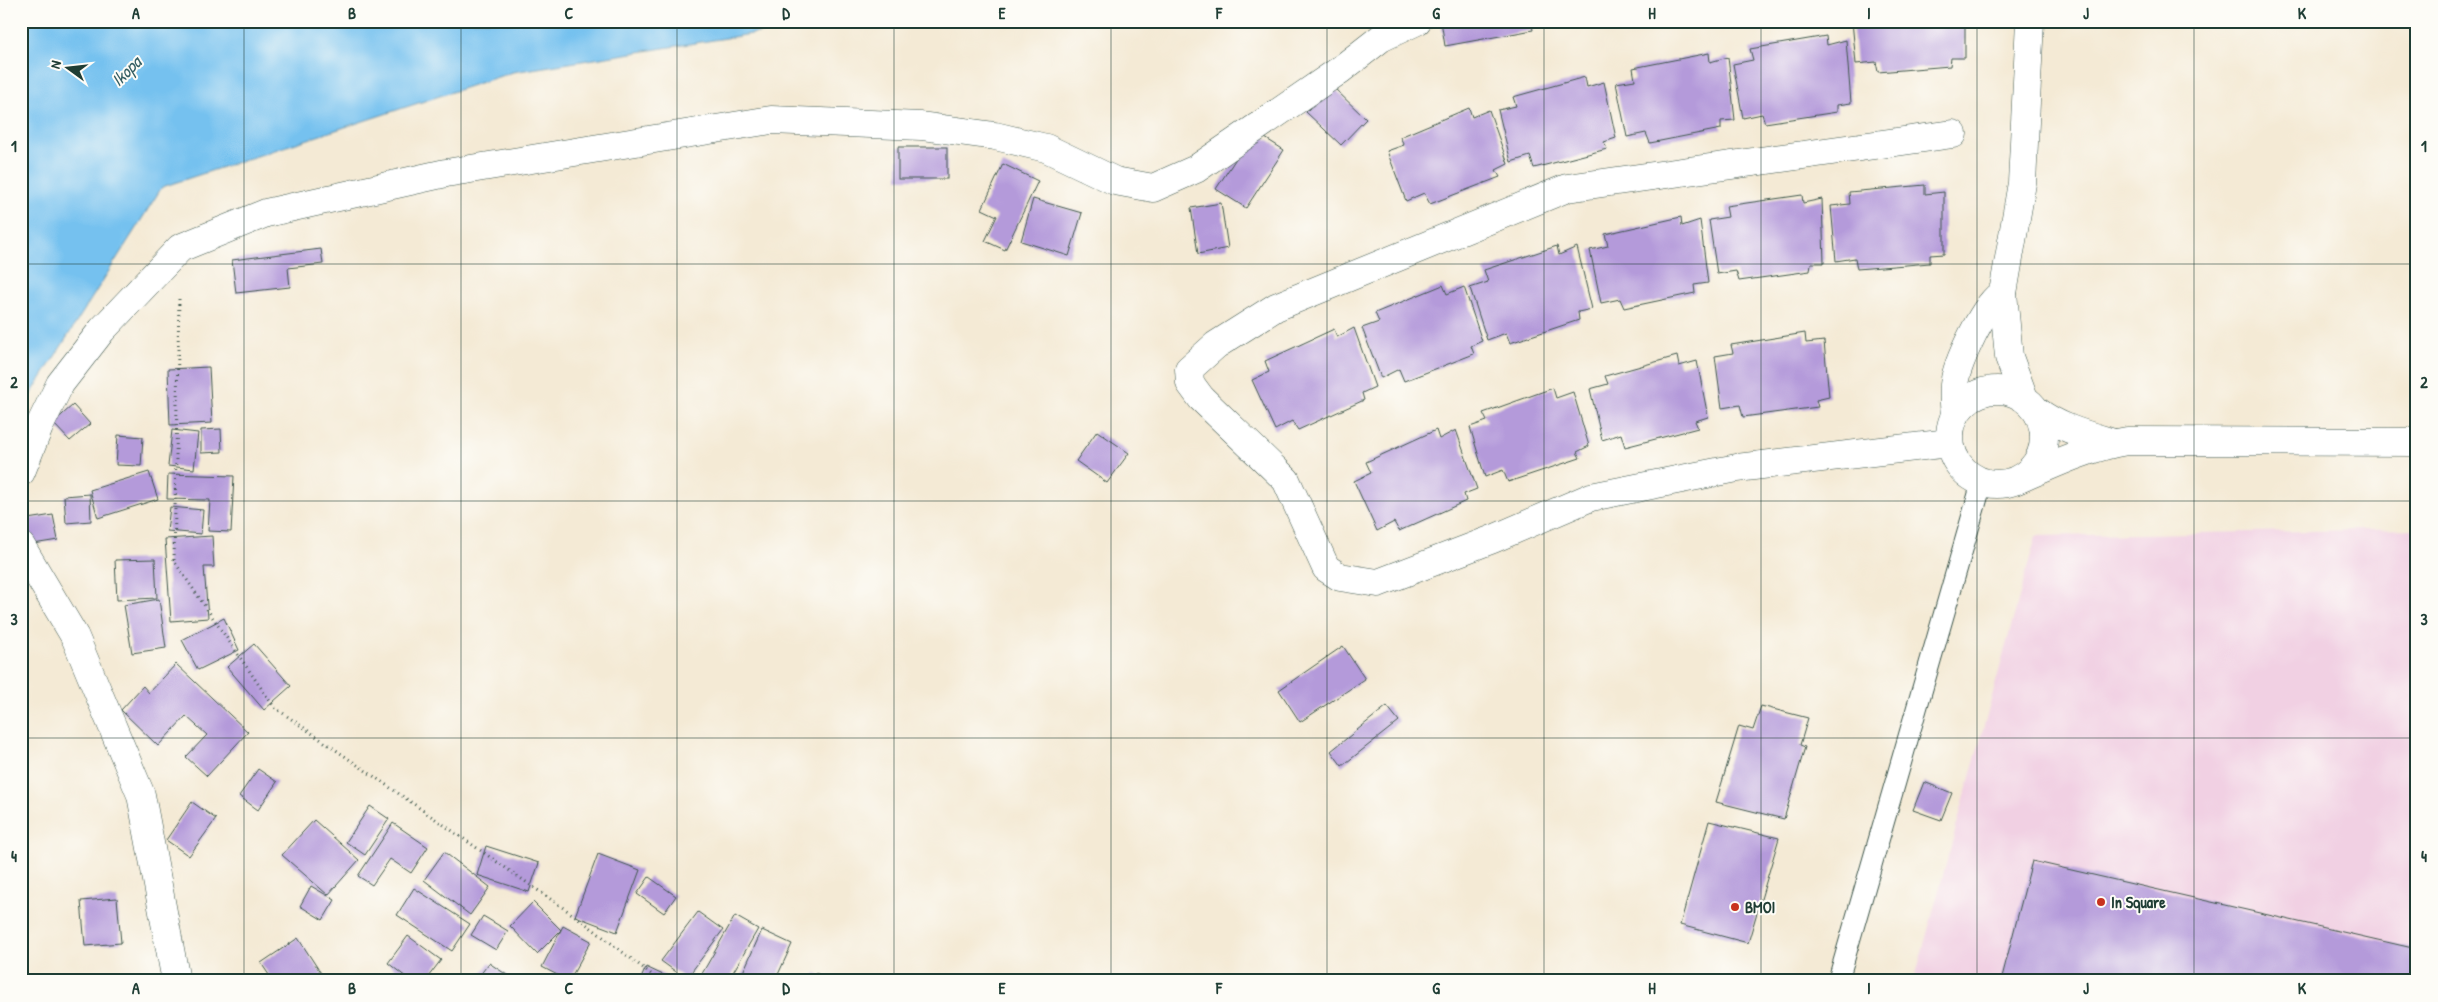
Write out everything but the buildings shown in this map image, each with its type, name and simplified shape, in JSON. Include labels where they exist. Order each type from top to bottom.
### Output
[{"type":"street","points":[[21,472],[39,427],[60,384],[102,330],[180,248],[266,213],[446,173],[771,120],[921,126],[995,136],[1046,148],[1115,181],[1153,188],[1196,169],[1340,70],[1381,38],[1417,21]]},
{"type":"street","points":[[2017,480],[2029,472],[2041,454],[2044,439],[2043,424],[2030,404],[2010,356],[2003,293],[2022,183],[2030,21]]},
{"type":"street","points":[[1949,443],[1737,468],[1591,497],[1493,539],[1378,583],[1340,577],[1326,568],[1286,480],[1201,398],[1190,382],[1189,369],[1216,345],[1276,306],[1567,188],[1953,134]]},
{"type":"street","points":[[2003,293],[1992,302],[1962,360],[1954,384],[1954,416],[1949,443],[1958,464],[1973,478],[1982,482],[2004,484],[2114,443],[2127,441],[2417,442]]},
{"type":"street","points":[[1954,416],[1965,401],[1981,392],[2007,390],[2030,404],[2050,421],[2077,432],[2114,443]]},
{"type":"street","points":[[21,546],[74,638],[141,795],[176,981]]},
{"type":"lane","points":[[1838,981],[1982,482]]},
{"type":"path","points":[[180,248],[174,561],[274,707],[585,923],[660,981]]},
{"type":"shaded area","points":[[2417,529],[2417,981],[1914,981],[2036,536]]},
{"type":"water","name":"Ikopa","points":[[21,21],[833,21],[513,72],[162,187],[21,410]]},
{"type":"place","name":"In Square","points":[[2101,902]]},
{"type":"place","name":"BMOI","points":[[1735,907]]}]
